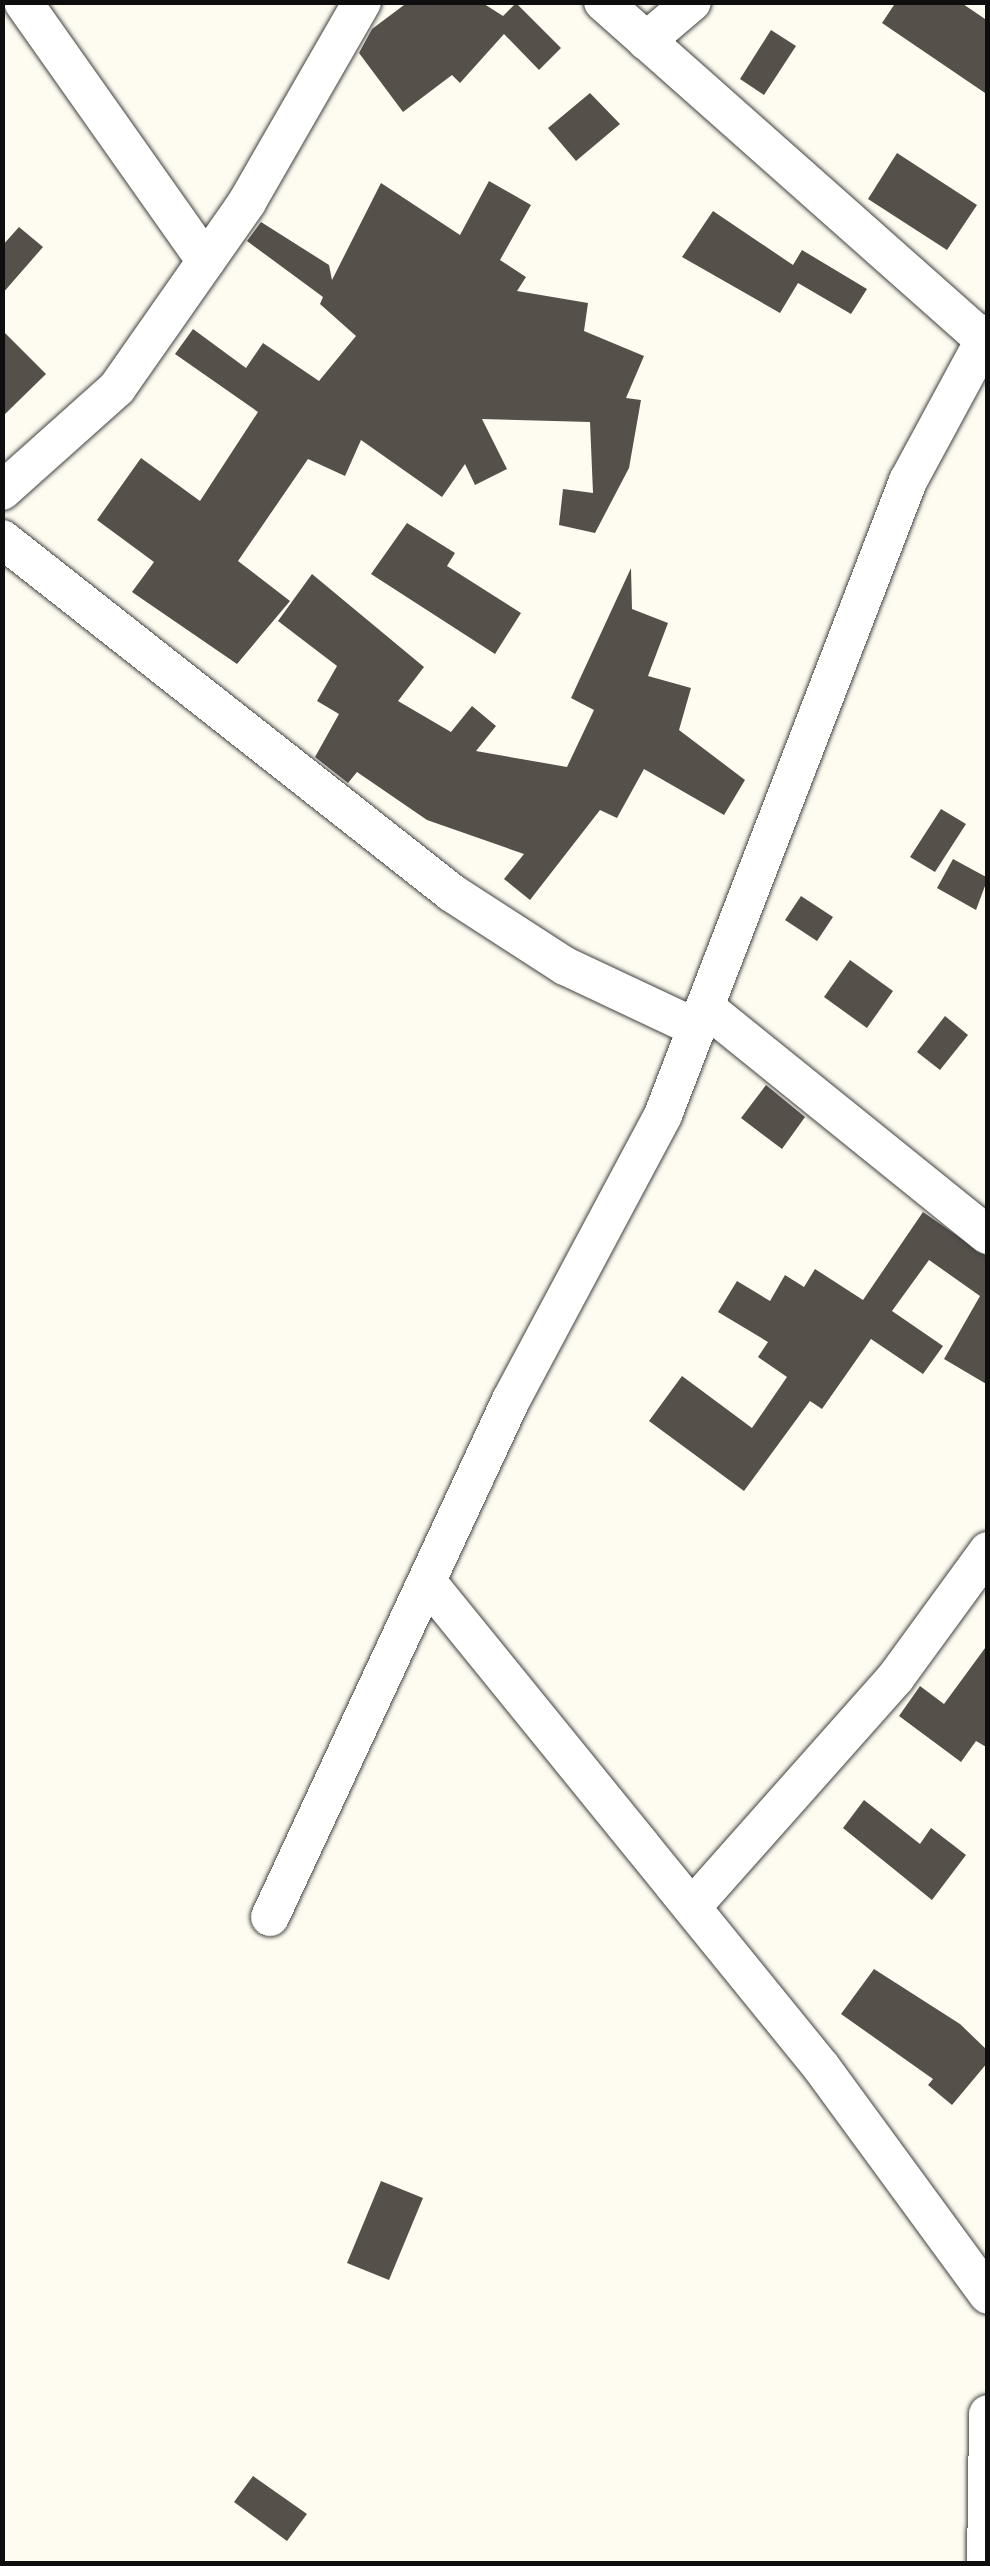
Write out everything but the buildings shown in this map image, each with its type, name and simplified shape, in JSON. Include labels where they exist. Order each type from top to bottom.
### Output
[{"type":"street","points":[[23,2],[206,261]]},
{"type":"street","points":[[2,491],[117,388],[206,261],[362,2]]},
{"type":"street","points":[[270,1917],[512,1400],[663,1115],[908,480],[986,336],[603,2]]},
{"type":"street","points":[[646,40],[692,2]]},
{"type":"street","points":[[2,539],[452,893],[565,966],[701,1018],[988,1235]]},
{"type":"street","points":[[692,1907],[800,1792],[980,1577]]},
{"type":"street","points":[[429,1584],[692,1907],[988,2295]]},
{"type":"street","points":[[986,2564],[988,2414]]}]
